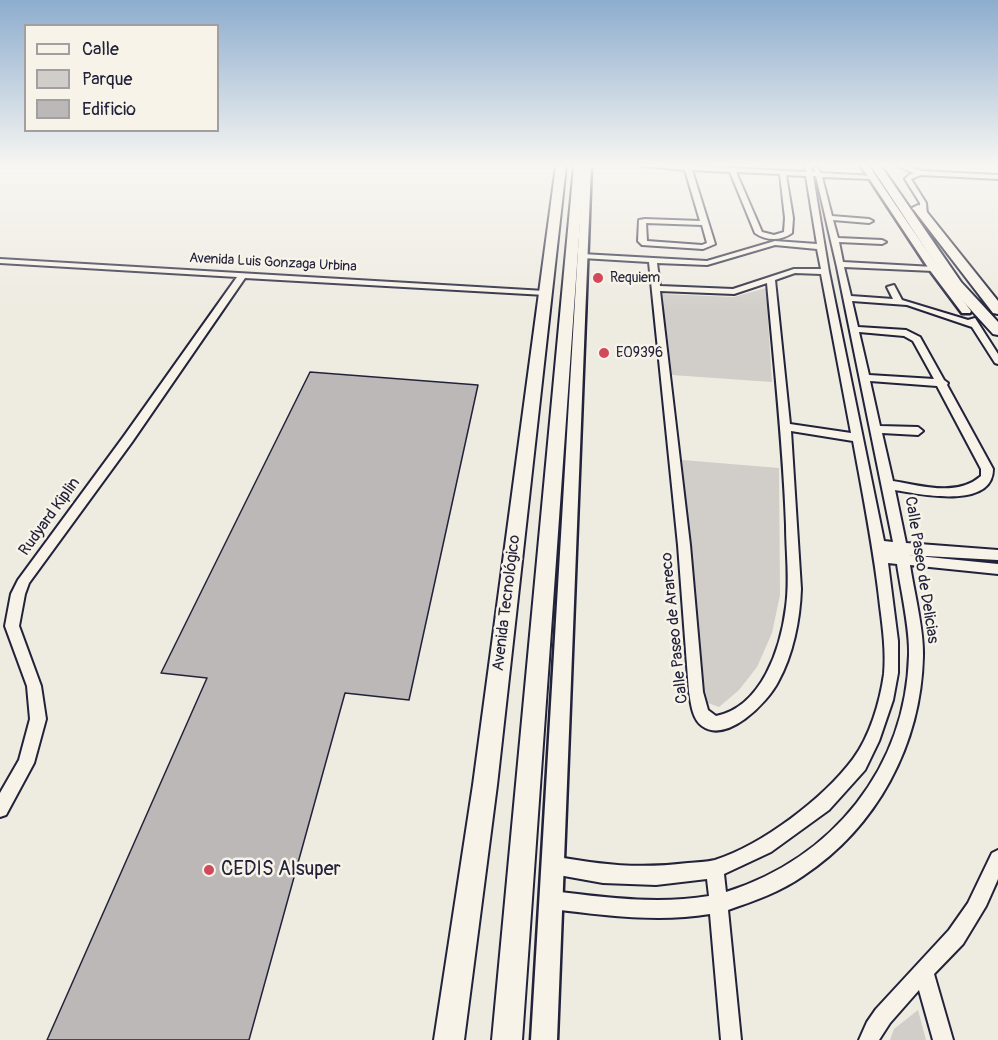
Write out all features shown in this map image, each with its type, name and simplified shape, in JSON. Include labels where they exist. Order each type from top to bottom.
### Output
[{"type":"highway","points":[[908,215],[956,285],[998,331]]},
{"type":"highway","points":[[923,215],[998,310]]},
{"type":"highway","points":[[956,285],[966,311]]},
{"type":"main road","name":"Avenida Tecnológico","points":[[449,1040],[485,786],[534,374],[556,215]]},
{"type":"main road","name":"Avenida Tecnológico","points":[[507,1040],[575,215]]},
{"type":"main road","points":[[534,374],[561,376]]},
{"type":"street","points":[[544,1040],[584,215]]},
{"type":"street","points":[[702,215],[706,223],[711,242],[707,246],[642,241],[642,222],[645,221],[706,223]]},
{"type":"street","points":[[750,215],[759,233],[765,236],[782,236],[788,233],[789,215]]},
{"type":"street","name":"Calle Paseo de Delicias","points":[[551,900],[648,911],[719,904],[779,880],[820,854],[865,810],[895,755],[909,716],[915,685],[916,654],[903,554],[853,329],[841,264],[828,243],[822,215]]},
{"type":"street","name":"Calle Paseo de Delicias","points":[[553,865],[603,874],[656,876],[715,869],[765,846],[824,804],[859,764],[869,745],[886,700],[891,673],[891,641],[879,552],[825,272],[828,215]]},
{"type":"street","points":[[897,215],[966,311],[998,361]]},
{"type":"street","points":[[829,218],[869,221]]},
{"type":"street","points":[[582,256],[707,263],[776,243],[882,242]]},
{"type":"street","name":"Calle Paseo de Arareco","points":[[654,260],[684,545],[696,692],[705,718],[713,723],[722,723],[749,707],[773,678],[786,643],[793,603],[791,488],[771,280]]},
{"type":"street","name":"Avenida Luis Gonzaga Urbina","points":[[0,261],[545,293]]},
{"type":"street","points":[[841,264],[934,269]]},
{"type":"street","points":[[657,288],[734,292],[794,270],[825,272]]},
{"type":"street","name":"Rudyard Kiplin","points":[[0,808],[27,763],[38,719],[34,686],[12,626],[18,594],[24,580],[128,439],[243,275]]},
{"type":"street","points":[[891,287],[898,302]]},
{"type":"street","points":[[849,298],[898,302],[931,309],[975,325]]},
{"type":"street","points":[[853,329],[900,332],[914,336],[943,383],[987,469],[987,477],[966,491],[950,492],[889,485]]},
{"type":"street","points":[[865,378],[943,383]]},
{"type":"street","points":[[785,428],[858,438]]},
{"type":"street","points":[[876,429],[918,432]]},
{"type":"street","points":[[879,552],[998,555]]},
{"type":"street","points":[[903,554],[998,569]]},
{"type":"street","points":[[869,1040],[874,1028],[957,936],[982,896],[998,859]]},
{"type":"street","points":[[715,869],[731,1040]]},
{"type":"street","points":[[924,972],[942,1040]]},
{"type":"green space","points":[[766,288],[772,382],[672,375],[662,294],[734,297]]},
{"type":"green space","points":[[682,460],[779,468],[780,595],[772,633],[757,667],[739,690],[719,707],[708,703],[705,690]]},
{"type":"green space","points":[[918,1010],[926,1040],[890,1040],[894,1029]]},
{"type":"building","name":"CEDIS Alsuper","points":[[310,372],[478,385],[409,700],[345,693],[249,1040],[47,1040],[207,678],[161,673]]},
{"type":"place","name":"Requiem","points":[[598,278]]},
{"type":"place","name":"E09396","points":[[604,353]]},
{"type":"place","name":"CEDIS Alsuper","points":[[209,870]]}]
